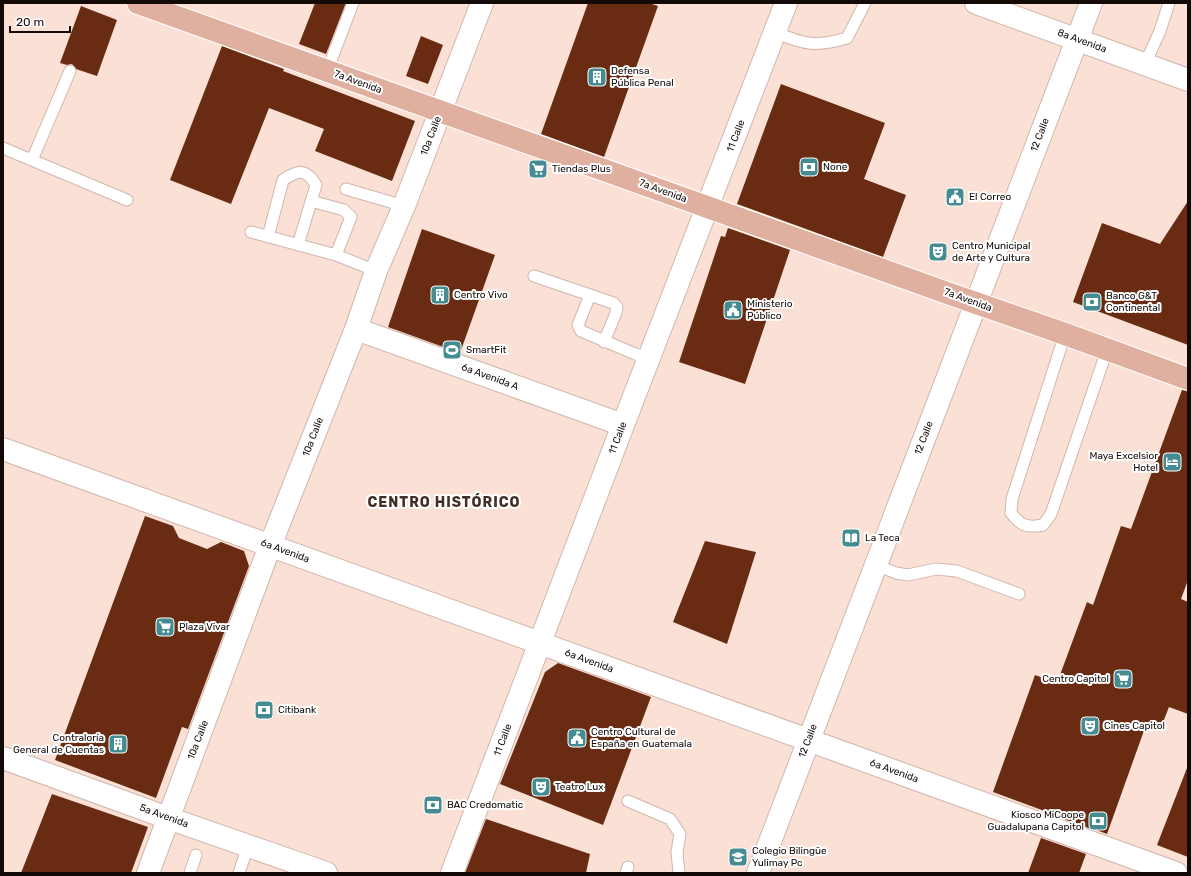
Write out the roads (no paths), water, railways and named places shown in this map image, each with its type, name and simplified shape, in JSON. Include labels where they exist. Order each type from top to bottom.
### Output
[{"type":"main road","name":"7a Avenida","points":[[138,3],[1188,379]]},
{"type":"street","name":"10a Calle","points":[[148,873],[270,546],[482,3]]},
{"type":"street","name":"11 Calle","points":[[452,873],[786,3]]},
{"type":"street","name":"8a Avenida","points":[[976,3],[1188,80]]},
{"type":"street","name":"12 Calle","points":[[758,873],[1091,3]]},
{"type":"street","name":"6a Avenida A","points":[[356,329],[623,425]]},
{"type":"street","name":"6a Avenida","points":[[3,449],[1176,873]]},
{"type":"street","name":"5a Avenida","points":[[3,758],[326,873]]},
{"type":"lane","points":[[327,71],[353,3]]},
{"type":"lane","points":[[776,32],[793,40],[809,44],[831,42],[847,38],[865,3]]},
{"type":"lane","points":[[1145,64],[1160,31],[1169,3]]},
{"type":"lane","points":[[32,160],[70,71]]},
{"type":"lane","points":[[3,148],[127,200]]},
{"type":"lane","points":[[268,237],[283,180],[293,173],[301,172],[311,177],[316,185],[298,245]]},
{"type":"lane","points":[[346,189],[404,206]]},
{"type":"lane","points":[[310,201],[344,210],[351,217],[336,255]]},
{"type":"lane","points":[[251,232],[336,255],[376,272]]},
{"type":"lane","points":[[534,276],[617,306],[616,313],[604,342]]},
{"type":"lane","points":[[590,295],[578,325],[581,331],[604,342],[649,359]]},
{"type":"lane","points":[[1065,334],[1012,499],[1011,513],[1018,523],[1030,527],[1043,524],[1051,514],[1107,350]]},
{"type":"lane","points":[[876,565],[896,573],[908,575],[936,569],[957,571],[1019,594]]},
{"type":"lane","points":[[628,801],[670,819],[680,834],[677,852],[679,873]]},
{"type":"lane","points":[[239,873],[248,846]]},
{"type":"lane","points":[[190,873],[196,855]]},
{"type":"place","name":"Defensa Pública Penal","points":[[597,77]]},
{"type":"place","name":"None","points":[[809,167]]},
{"type":"place","name":"Tiendas Plus","points":[[538,169]]},
{"type":"place","name":"El Correo","points":[[955,197]]},
{"type":"place","name":"Centro Municipal de Arte y Cultura","points":[[938,252]]},
{"type":"place","name":"Centro Vivo","points":[[440,295]]},
{"type":"place","name":"Banco G&T Continental","points":[[1092,302]]},
{"type":"place","name":"Ministerio Público","points":[[733,310]]},
{"type":"place","name":"SmartFit","points":[[452,350]]},
{"type":"place","name":"Maya Excelsior Hotel","points":[[1172,462]]},
{"type":"place","name":"La Teca","points":[[851,538]]},
{"type":"place","name":"Plaza Vivar","points":[[165,627]]},
{"type":"place","name":"Centro Capitol","points":[[1123,679]]},
{"type":"place","name":"Citibank","points":[[264,710]]},
{"type":"place","name":"Cines Capitol","points":[[1090,726]]},
{"type":"place","name":"Centro Cultural de España en Guatemala","points":[[577,738]]},
{"type":"place","name":"Contraloría General de Cuentas","points":[[118,744]]},
{"type":"place","name":"Teatro Lux","points":[[541,787]]},
{"type":"place","name":"BAC Credomatic","points":[[433,805]]},
{"type":"place","name":"Kiosco MiCoope Guadalupana Capitol","points":[[1098,821]]},
{"type":"place","name":"Colegio Bilingüe Yulimay Pc","points":[[738,857]]},
{"type":"district","name":"CENTRO HISTÓRICO","points":[[444,502]]}]
